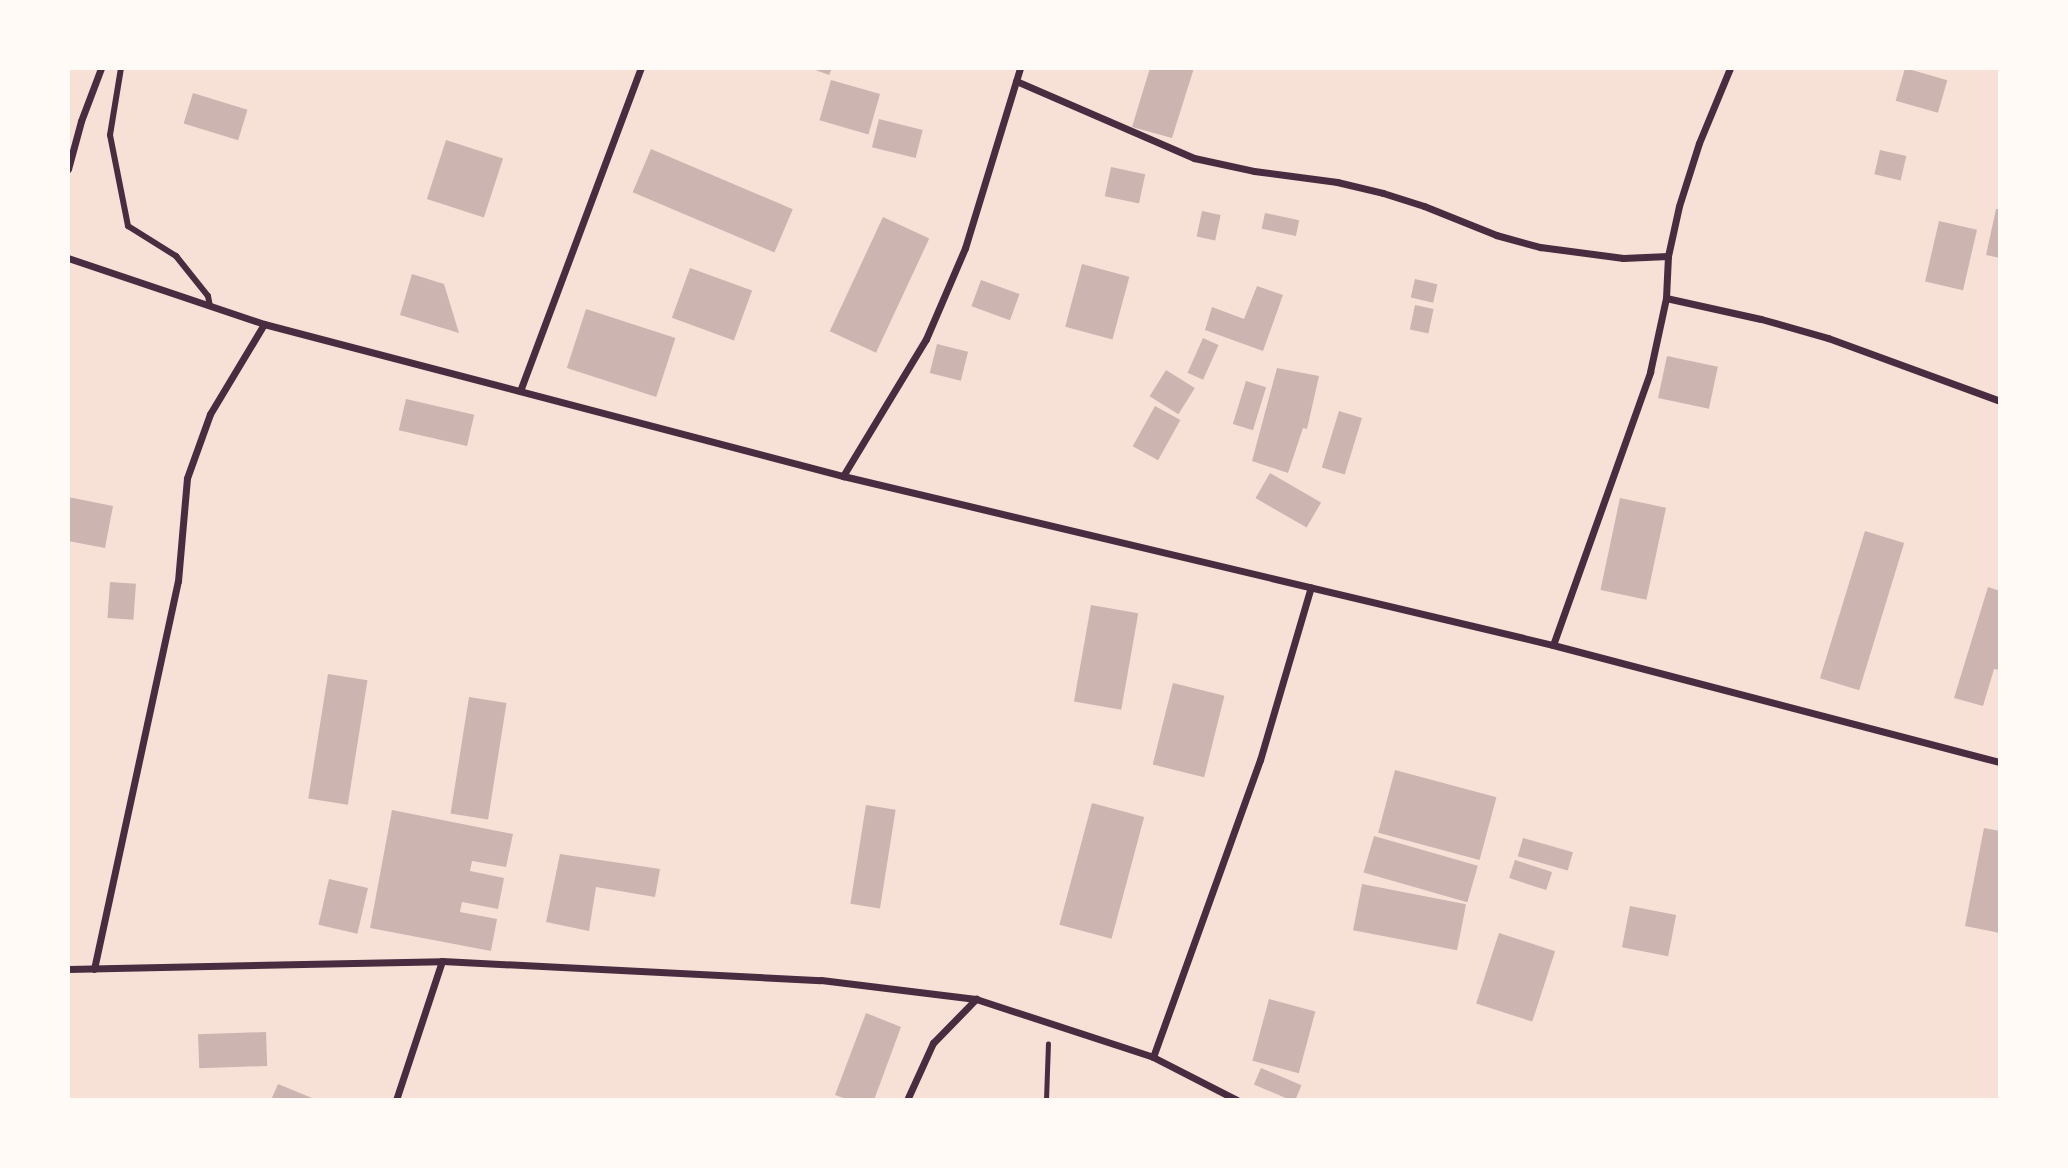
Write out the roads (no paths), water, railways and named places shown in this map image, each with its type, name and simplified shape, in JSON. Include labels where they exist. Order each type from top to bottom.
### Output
[{"type":"street","points":[[68,169],[81,121],[101,68]]},
{"type":"street","points":[[121,68],[110,135],[128,226],[176,256],[208,296],[210,306]]},
{"type":"street","points":[[520,391],[641,68]]},
{"type":"street","points":[[843,476],[926,339],[965,248],[1020,68]]},
{"type":"street","points":[[1553,645],[1650,372],[1666,299],[1668,256],[1679,206],[1699,143],[1730,68]]},
{"type":"street","points":[[1016,81],[1194,158],[1371,190],[1424,206],[1496,236],[1540,247],[1623,258],[1668,256]]},
{"type":"street","points":[[68,258],[264,324],[843,476],[1553,645],[2000,762]]},
{"type":"street","points":[[1666,299],[1761,319],[1828,338],[2000,401]]},
{"type":"street","points":[[94,969],[178,580],[187,478],[210,414],[264,324]]},
{"type":"street","points":[[1153,1057],[1260,760],[1311,586]]},
{"type":"street","points":[[396,1100],[442,961]]},
{"type":"street","points":[[68,970],[442,961],[821,980],[976,999],[1153,1057],[1237,1100]]},
{"type":"street","points":[[907,1100],[933,1043],[976,999]]}]
